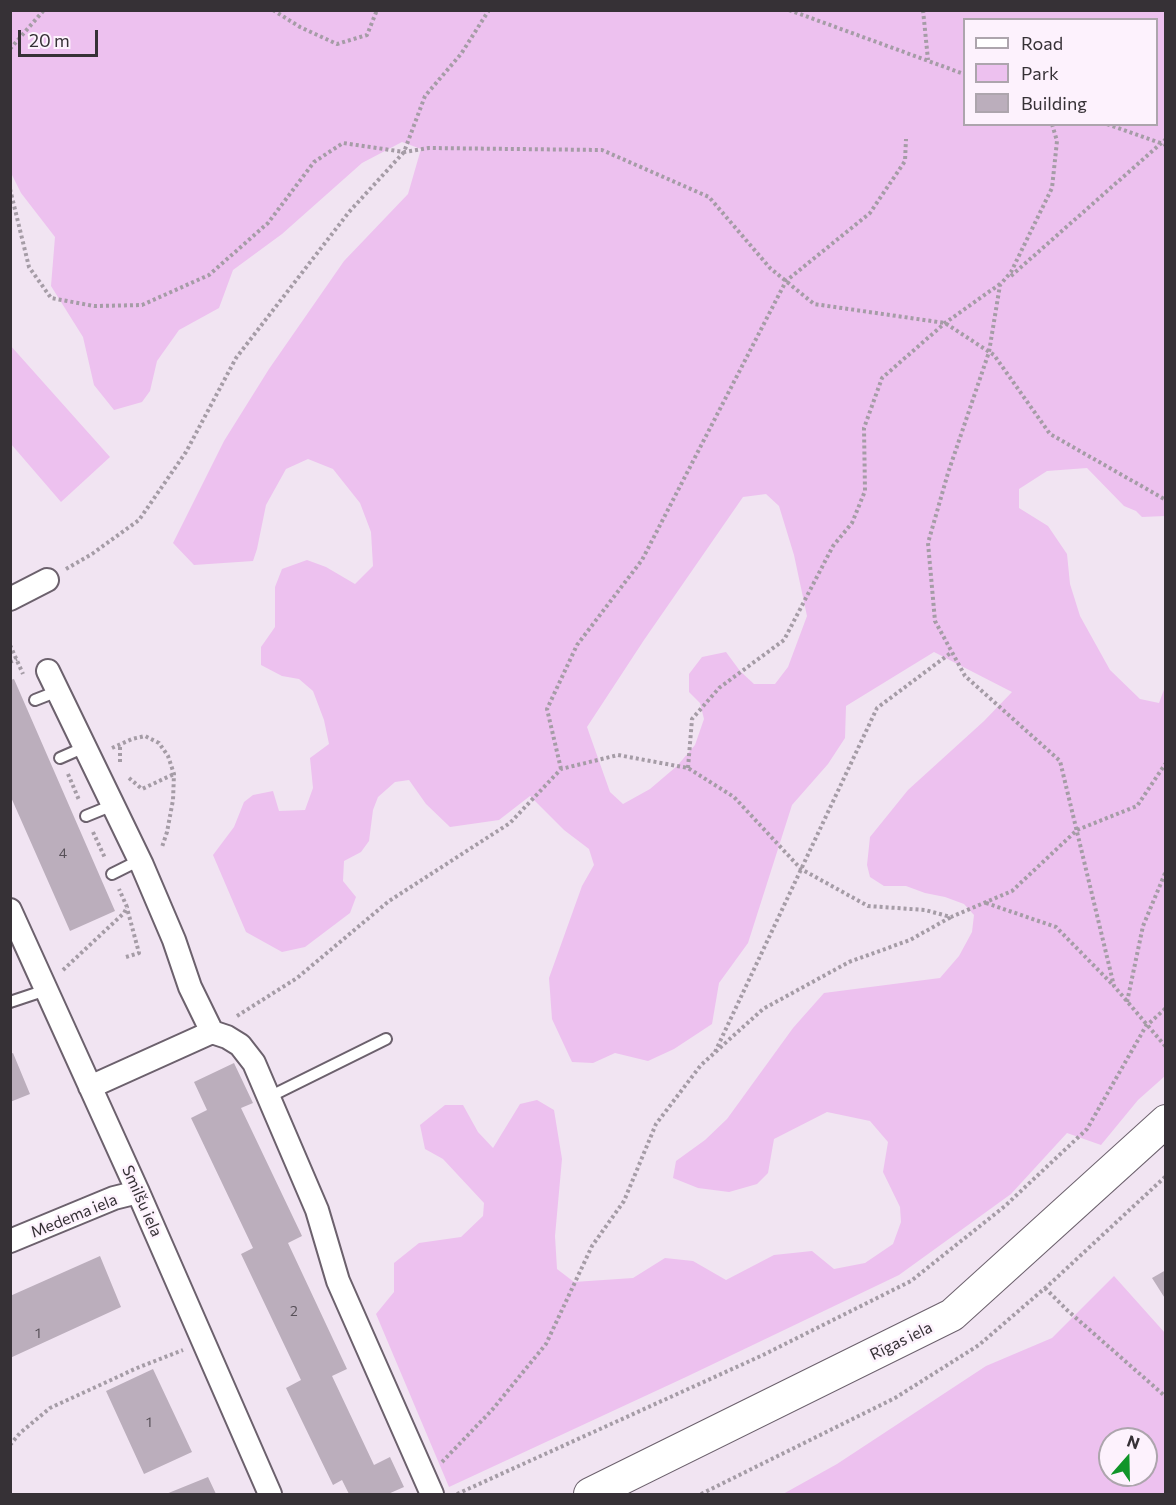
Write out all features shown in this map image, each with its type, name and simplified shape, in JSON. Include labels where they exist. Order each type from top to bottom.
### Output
[{"type":"main road","name":"Rīgas iela","points":[[590,1494],[952,1315],[1166,1120]]},
{"type":"street","points":[[14,591],[47,580]]},
{"type":"street","points":[[53,681],[141,863],[174,940],[190,987],[212,1032]]},
{"type":"street","name":"Smilšu iela","points":[[10,910],[138,1192],[270,1494]]},
{"type":"street","points":[[90,1087],[212,1032],[240,1045],[254,1063],[269,1097],[317,1210],[338,1281],[429,1487]]},
{"type":"street","name":"Medema iela","points":[[10,1241],[114,1198],[138,1192]]},
{"type":"lane","points":[[35,700],[53,681]]},
{"type":"lane","points":[[60,758],[88,753]]},
{"type":"lane","points":[[86,816],[113,805]]},
{"type":"lane","points":[[112,874],[141,863]]},
{"type":"lane","points":[[10,1002],[46,990]]},
{"type":"lane","points":[[269,1097],[386,1040]]},
{"type":"path","points":[[10,49],[44,10]]},
{"type":"path","points":[[273,10],[300,27],[337,44],[367,35],[377,10]]},
{"type":"path","points":[[47,580],[92,554],[139,520],[186,452],[236,358],[349,212],[404,152],[425,96],[461,54],[489,10]]},
{"type":"path","points":[[789,10],[963,74]]},
{"type":"path","points":[[923,10],[928,61]]},
{"type":"path","points":[[1053,126],[1057,141],[1052,188],[1011,272],[1000,285],[989,352],[948,473],[928,543],[935,621],[965,676],[1060,761],[1114,986]]},
{"type":"path","points":[[1112,126],[1164,145]]},
{"type":"path","points":[[561,769],[547,709],[577,645],[642,560],[786,281],[870,213],[905,161],[906,139]]},
{"type":"path","points":[[688,768],[692,719],[719,688],[784,640],[833,546],[852,523],[865,491],[864,428],[882,378],[945,322],[1000,285],[1164,145],[1166,140]]},
{"type":"path","points":[[10,189],[29,267],[51,298],[94,306],[141,305],[209,275],[268,224],[314,162],[343,143],[404,152],[429,148],[602,150],[709,197],[770,268],[814,304],[945,322],[994,355],[1050,434],[1166,500]]},
{"type":"path","points":[[714,1053],[878,708],[952,652]]},
{"type":"path","points":[[10,662],[16,659]]},
{"type":"path","points":[[88,753],[145,736],[159,743],[168,756],[174,774],[173,800],[163,843],[159,854],[141,863]]},
{"type":"path","points":[[120,745],[120,766]]},
{"type":"path","points":[[212,1032],[297,978],[389,901],[510,823],[561,769],[618,755],[688,768],[734,797],[801,869],[868,906],[925,910],[951,917]]},
{"type":"path","points":[[429,1487],[546,1344],[592,1246],[624,1201],[656,1124],[701,1065],[763,1009],[849,962],[910,940],[951,917],[1012,891],[1077,830],[1137,806],[1166,763]]},
{"type":"path","points":[[126,776],[142,789],[174,774]]},
{"type":"path","points":[[1127,1003],[1143,926],[1166,871]]},
{"type":"path","points":[[986,903],[1056,927],[1114,986],[1166,1047]]},
{"type":"path","points":[[126,957],[139,953],[127,908]]},
{"type":"path","points":[[457,1494],[763,1354],[911,1281],[1005,1206],[1087,1129],[1146,1026],[1166,1008]]},
{"type":"path","points":[[1045,1288],[1166,1397]]},
{"type":"path","points":[[10,1445],[20,1433],[50,1408],[137,1368],[203,1343]]},
{"type":"green space","points":[[10,11],[1165,11],[1165,516],[1142,517],[1136,511],[1124,506],[1087,468],[1047,471],[1019,489],[1019,508],[1048,526],[1067,554],[1070,584],[1080,616],[1110,670],[1140,699],[1159,703],[1165,687],[1165,1076],[1138,1100],[1101,1145],[1067,1133],[1011,1194],[899,1275],[449,1487],[376,1314],[394,1292],[394,1263],[419,1243],[461,1237],[483,1216],[484,1203],[443,1159],[425,1149],[420,1125],[445,1105],[463,1105],[478,1132],[493,1148],[520,1104],[537,1100],[554,1110],[562,1159],[555,1236],[557,1269],[574,1282],[633,1278],[665,1258],[693,1261],[726,1280],[774,1255],[812,1251],[834,1269],[865,1263],[893,1244],[901,1222],[900,1207],[883,1172],[888,1142],[870,1121],[827,1112],[774,1139],[768,1173],[757,1184],[729,1192],[698,1188],[673,1178],[676,1161],[705,1140],[727,1119],[793,1028],[824,993],[940,978],[959,956],[972,932],[974,915],[964,904],[945,897],[906,886],[884,886],[870,877],[867,865],[870,837],[908,790],[984,721],[1012,692],[934,652],[846,706],[845,738],[828,764],[792,805],[748,943],[719,983],[712,1024],[674,1049],[648,1061],[615,1053],[593,1063],[572,1062],[552,1019],[549,978],[582,886],[594,865],[589,849],[564,830],[530,796],[499,820],[450,827],[426,804],[409,780],[395,782],[378,797],[373,810],[369,841],[361,852],[344,861],[343,881],[356,897],[350,913],[305,947],[282,952],[246,932],[213,855],[234,827],[244,802],[253,795],[273,791],[279,811],[305,810],[313,788],[310,758],[329,744],[324,720],[313,691],[299,679],[282,676],[261,665],[261,647],[275,627],[275,587],[282,569],[307,560],[326,567],[355,584],[373,566],[371,532],[360,503],[333,469],[308,459],[286,469],[266,505],[253,561],[194,565],[173,543],[224,441],[269,369],[344,261],[408,194],[421,149],[402,142],[362,163],[282,234],[233,270],[219,308],[179,330],[157,361],[150,391],[142,402],[114,410],[94,385],[83,337],[51,286],[55,237],[21,193],[11,173]],"holes":[[[766,494],[779,506],[794,555],[807,616],[788,667],[775,684],[754,684],[740,671],[726,652],[702,657],[689,674],[689,692],[700,703],[704,719],[695,745],[677,766],[650,789],[623,804],[610,792],[587,727],[743,497]]]},
{"type":"green space","points":[[10,345],[110,457],[61,502],[11,444]]},
{"type":"green space","points":[[1114,1276],[1165,1333],[1165,1494],[783,1494],[837,1464],[986,1366],[1052,1338]]},
{"type":"building","points":[[14,679],[115,911],[70,931],[10,795],[10,680]]},
{"type":"building","points":[[13,1053],[30,1094],[10,1102],[10,1054]]},
{"type":"building","points":[[234,1063],[253,1103],[241,1108],[302,1236],[288,1243],[347,1369],[332,1376],[374,1465],[390,1457],[404,1487],[388,1494],[349,1494],[342,1480],[333,1485],[286,1388],[301,1380],[241,1254],[253,1248],[191,1118],[207,1110],[194,1082]]},
{"type":"building","points":[[100,1256],[121,1307],[10,1358],[10,1296]]},
{"type":"building","points":[[1166,1270],[1166,1300],[1152,1278]]},
{"type":"building","points":[[153,1369],[192,1452],[144,1474],[106,1391]]},
{"type":"building","points":[[208,1477],[216,1494],[166,1494]]}]
